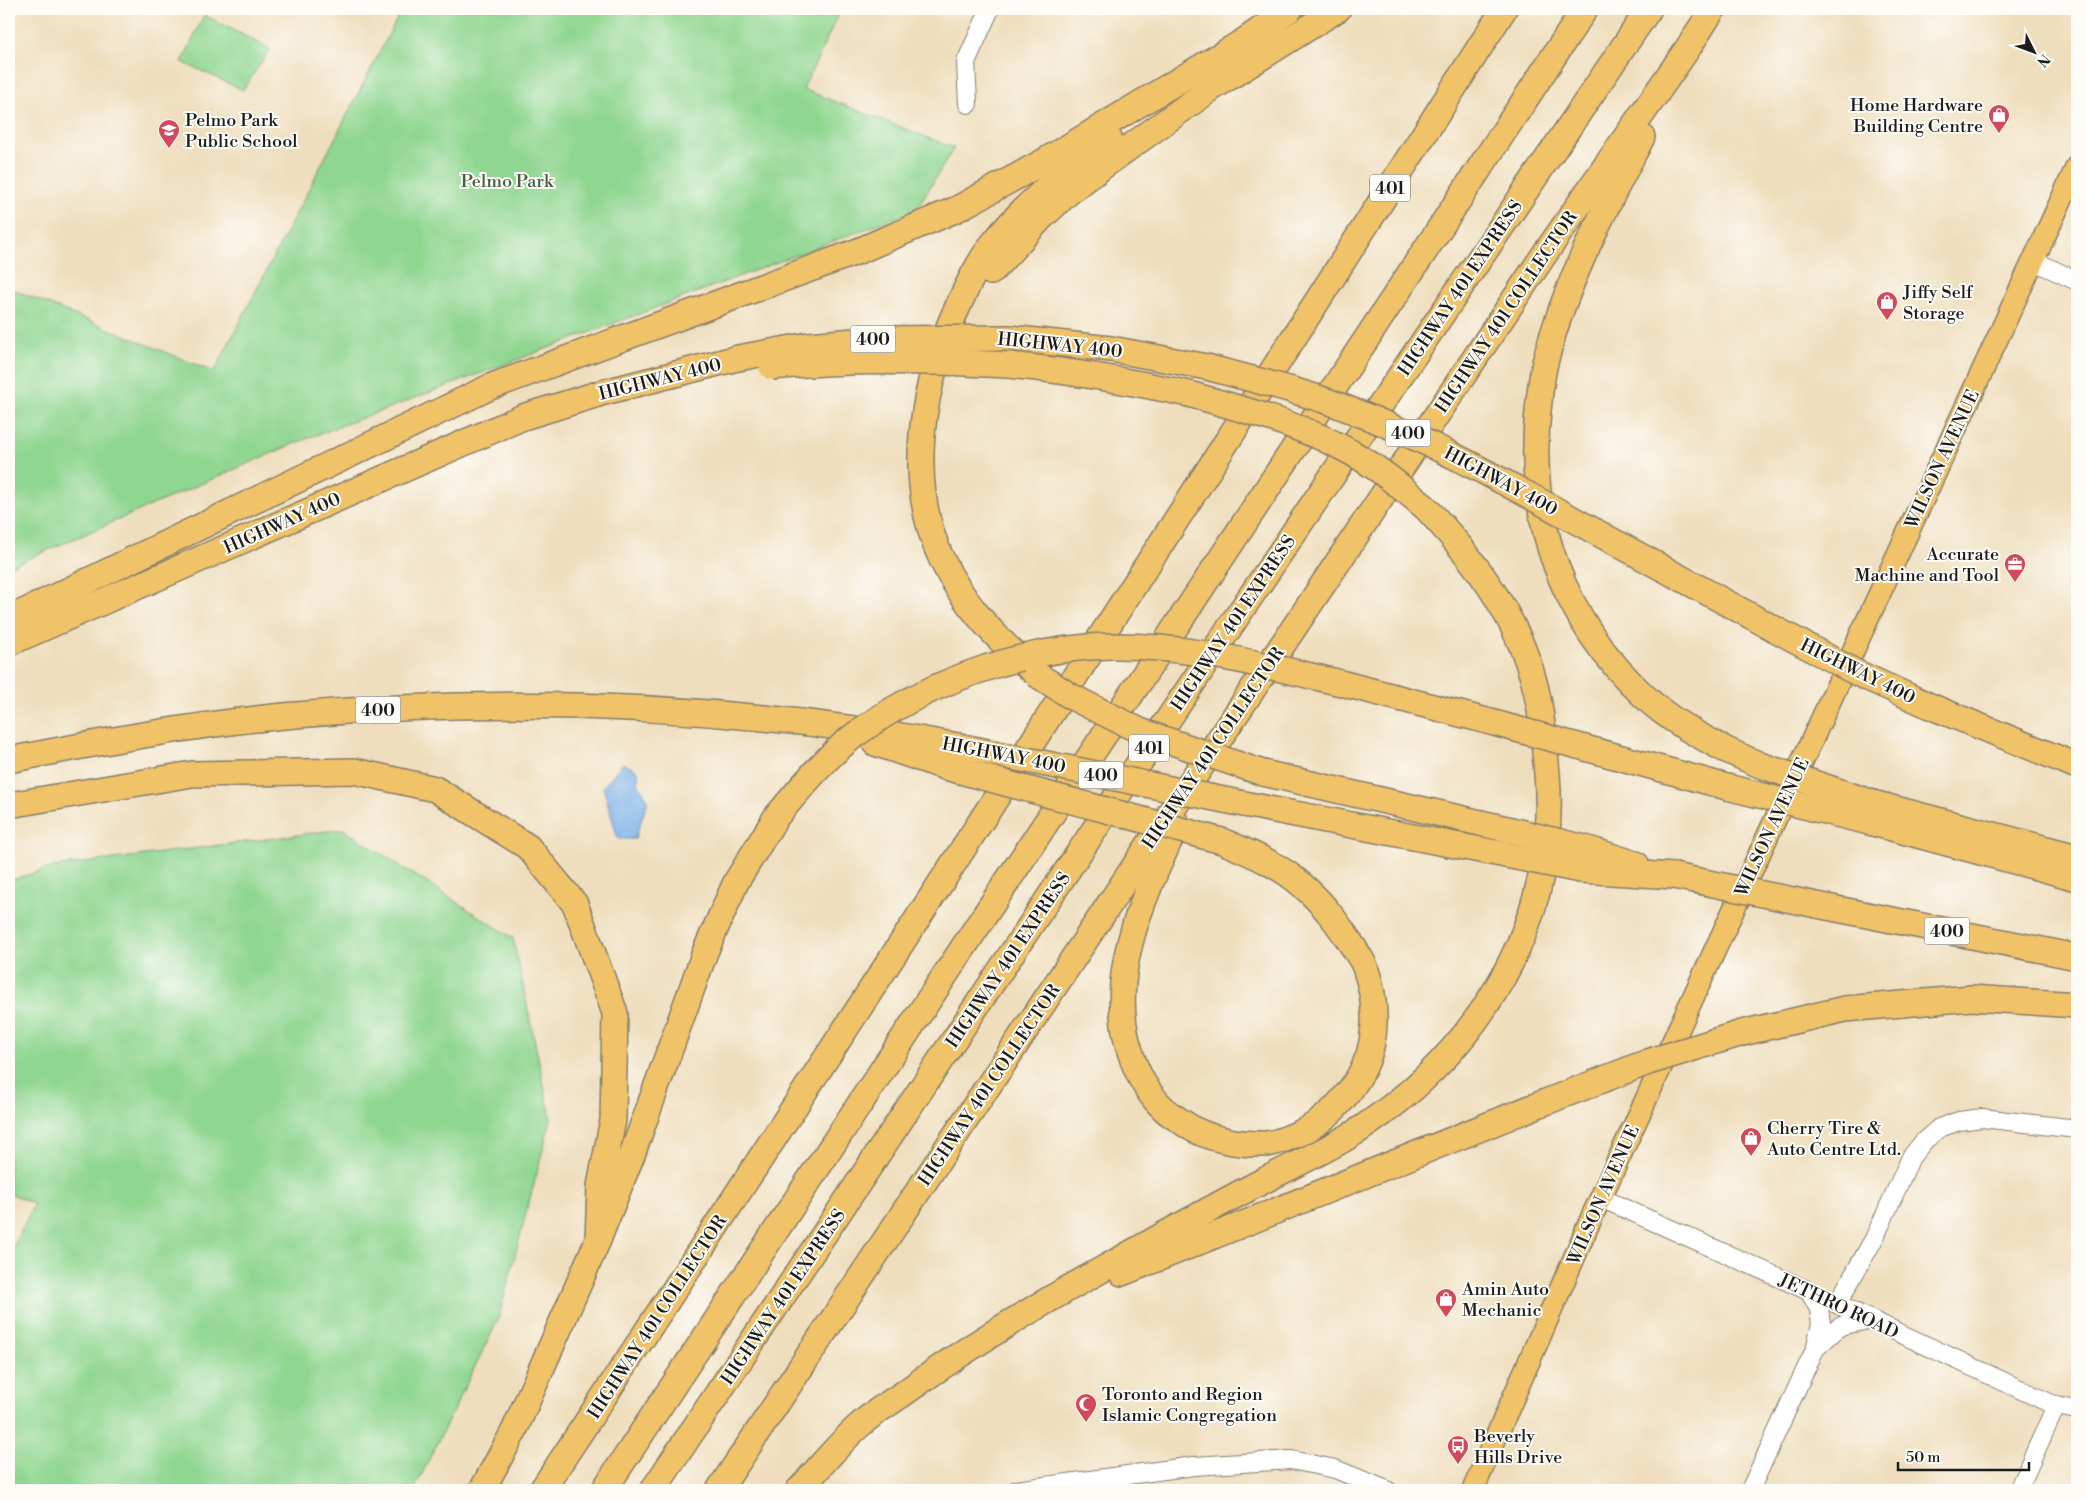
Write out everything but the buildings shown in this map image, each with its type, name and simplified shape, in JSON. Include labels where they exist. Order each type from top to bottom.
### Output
[{"type":"highway","points":[[1290,9],[1119,131],[1042,191],[991,246],[970,279],[950,322],[933,374],[924,414],[921,455],[923,493],[931,527],[942,559],[960,591],[981,620],[1036,674],[1072,697],[1140,731],[1187,749],[1263,773],[1511,830],[1583,859]]},
{"type":"highway","points":[[950,322],[1017,243],[1069,192],[1212,88],[1338,9]]},
{"type":"highway","name":"HIGHWAY 401 COLLECTOR","points":[[542,1490],[716,1228],[1234,431],[1504,9]]},
{"type":"highway","name":"401","points":[[604,1490],[1584,9]]},
{"type":"highway","name":"HIGHWAY 401 EXPRESS","points":[[653,1490],[1244,606],[1649,9]]},
{"type":"highway","name":"HIGHWAY 401 COLLECTOR","points":[[719,1490],[1546,252],[1713,9]]},
{"type":"highway","points":[[9,620],[490,387],[856,252],[958,209],[1043,162],[1250,37]]},
{"type":"highway","points":[[1688,48],[1600,220],[1571,282],[1556,322],[1545,361],[1535,437],[1537,483],[1543,526],[1558,572],[1586,628],[1614,666],[1646,698],[1672,719],[1724,749],[1871,812],[2077,878]]},
{"type":"highway","name":"HIGHWAY 400","points":[[9,643],[523,417],[601,393],[739,364],[809,346],[878,339],[1009,338],[1111,349],[1206,367],[1347,408],[1475,465],[1857,673],[1930,706],[2077,766]]},
{"type":"highway","points":[[739,364],[930,361],[1009,365],[1070,371],[1127,380],[1189,394],[1281,422],[1329,442],[1375,468],[1425,507],[1468,555],[1502,604],[1524,652],[1538,702],[1548,795],[1546,848],[1538,891],[1528,926],[1510,966],[1487,1006],[1454,1049],[1412,1091],[1360,1130],[1216,1205],[1036,1307],[951,1359],[861,1424],[799,1490]]},
{"type":"highway","points":[[482,1490],[514,1431],[598,1240],[633,1152],[705,952],[736,882],[776,817],[811,775],[851,738],[896,709],[941,686],[984,669],[1029,656],[1072,649],[1111,646],[1169,649],[1224,656],[1338,682],[1487,720],[1727,787],[1871,812],[2077,857]]},
{"type":"highway","name":"HIGHWAY 400","points":[[9,760],[149,733],[284,716],[412,707],[550,706],[677,711],[826,726],[911,737],[1506,855],[1583,859]]},
{"type":"highway","points":[[826,726],[945,767],[1222,840],[1264,860],[1302,885],[1336,920],[1366,968],[1374,1004],[1373,1038],[1365,1068],[1349,1094],[1333,1111],[1313,1126],[1292,1137],[1267,1144],[1234,1142],[1193,1130],[1164,1109],[1147,1088],[1134,1067],[1123,1021],[1121,996],[1124,967],[1136,922],[1153,876],[1182,814],[1224,732]]},
{"type":"highway","points":[[9,805],[192,774],[354,771],[435,789],[528,847],[575,904],[615,1014],[613,1120],[600,1186],[598,1240]]},
{"type":"highway","name":"400","points":[[1583,859],[2077,956]]},
{"type":"highway","points":[[1036,1307],[1543,1102],[1648,1062],[1742,1033],[1845,1009],[1971,998],[2077,1005]]},
{"type":"main road","name":"WILSON AVENUE","points":[[1473,1490],[1601,1198],[2077,166]]},
{"type":"street","points":[[968,104],[966,62],[990,9]]},
{"type":"street","points":[[2034,261],[2077,280]]},
{"type":"street","points":[[1837,1304],[1874,1239],[1912,1157],[1924,1141],[1939,1128],[1959,1121],[1982,1118],[2077,1129]]},
{"type":"street","name":"JETHRO ROAD","points":[[1601,1198],[1809,1291],[2056,1406],[2077,1410]]},
{"type":"street","points":[[1750,1490],[1815,1349],[1821,1324],[1820,1309],[1809,1291]]},
{"type":"street","points":[[1815,1349],[1840,1326],[1868,1320]]},
{"type":"street","points":[[2018,1490],[2056,1406]]},
{"type":"street","points":[[1016,1490],[1194,1466],[1291,1460],[1335,1469],[1387,1490]]},
{"type":"green space","name":"Pelmo Park","points":[[402,9],[841,9],[803,89],[954,148],[916,210],[298,442],[9,567],[9,288],[214,372]]},
{"type":"green space","points":[[204,15],[270,49],[243,90],[182,62]]},
{"type":"green space","points":[[343,829],[513,938],[551,1119],[498,1320],[414,1490],[9,1490],[9,1256],[34,1204],[9,1193],[9,881],[53,867]]},
{"type":"water","points":[[623,763],[638,771],[638,783],[648,800],[635,839],[618,839],[603,787]]},
{"type":"place","name":"Home Hardware Building Centre","points":[[1999,134]]},
{"type":"place","name":"Pelmo Park Public School","points":[[169,149]]},
{"type":"place","name":"Jiffy Self Storage","points":[[1887,321]]},
{"type":"place","name":"Accurate Machine and Tool","points":[[2015,583]]},
{"type":"place","name":"Cherry Tire & Auto Centre Ltd.","points":[[1751,1157]]},
{"type":"place","name":"Amin Auto Mechanic","points":[[1446,1318]]},
{"type":"place","name":"Toronto and Region Islamic Congregation","points":[[1086,1423]]},
{"type":"place","name":"Beverly Hills Drive","points":[[1458,1465]]}]
